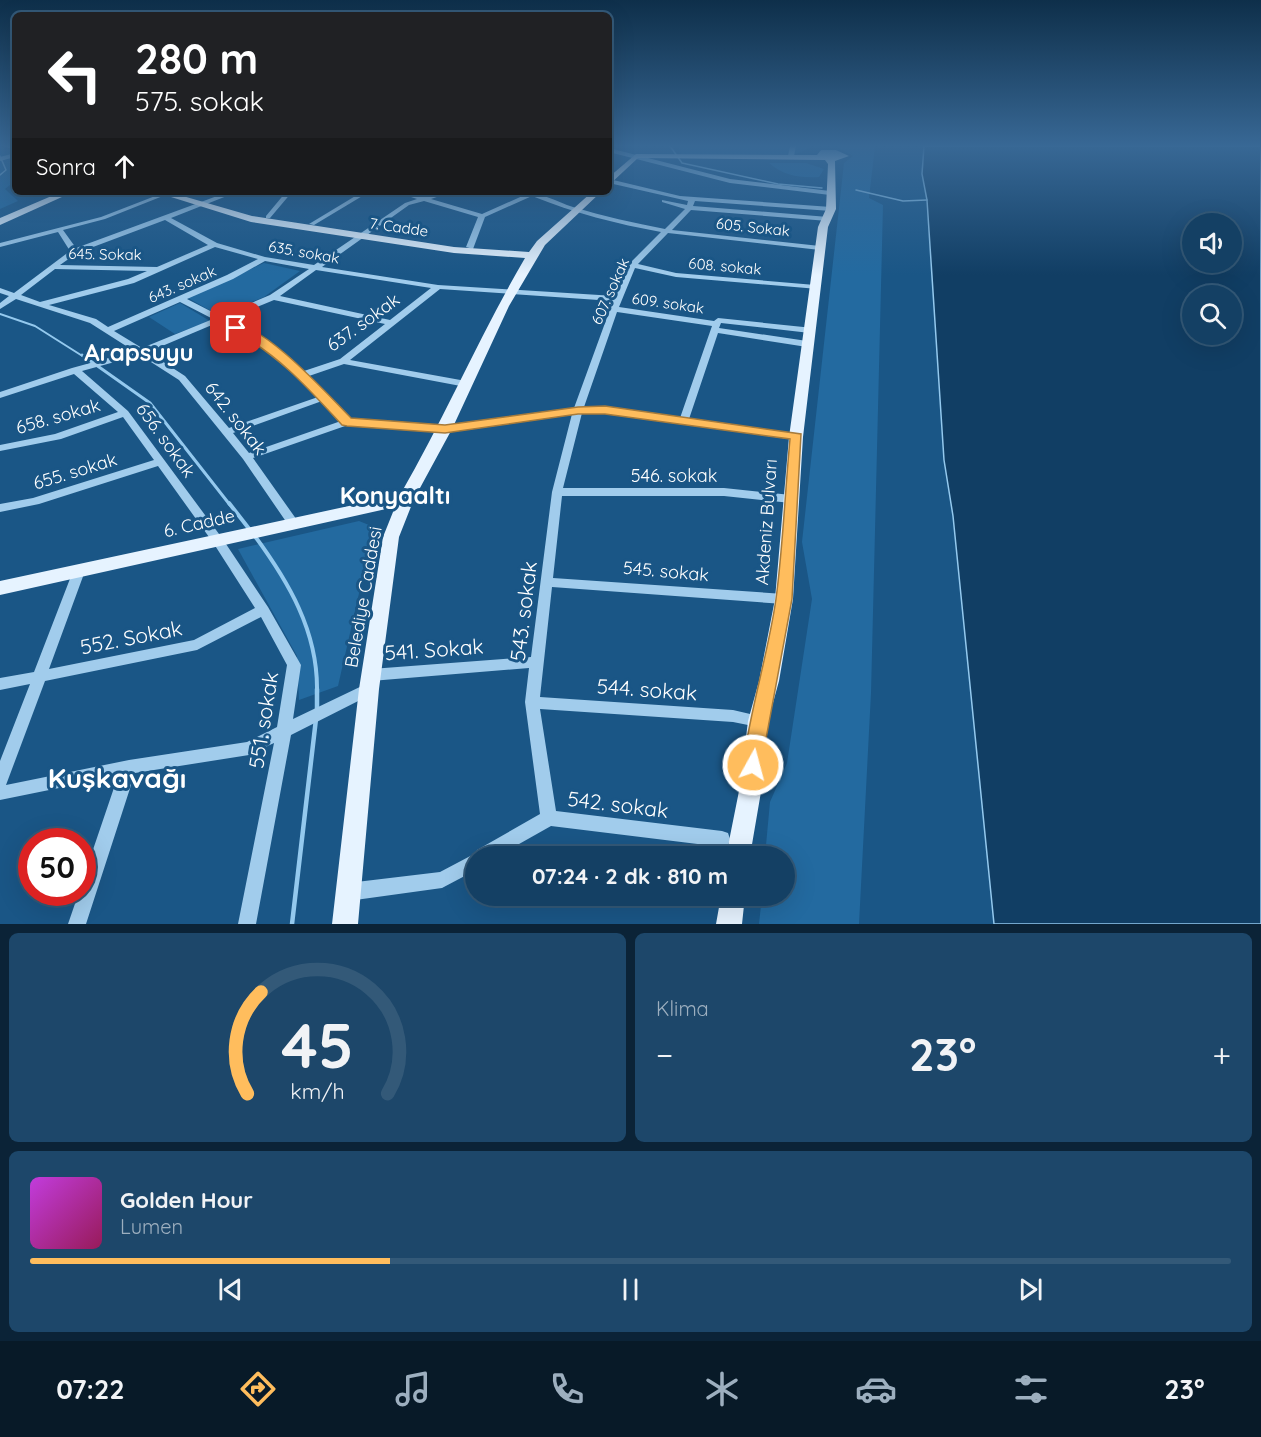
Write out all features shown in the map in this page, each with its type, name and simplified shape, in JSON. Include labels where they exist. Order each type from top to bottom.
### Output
[{"type":"main road","name":"Akdeniz Bulvarı","points":[[740,846],[751,786],[758,721],[769,681],[784,599],[796,436],[820,248],[830,204],[831,189]]},
{"type":"main road","points":[[830,204],[832,189]]},
{"type":"main road","points":[[0,214],[48,195]]},
{"type":"main road","points":[[0,222],[62,195]]},
{"type":"main road","name":"7. Cadde","points":[[170,195],[268,217],[454,250],[534,252]]},
{"type":"main road","name":"7. Cadde","points":[[184,195],[251,219],[470,247],[534,252]]},
{"type":"main road","name":"Belediye Caddesi","points":[[345,924],[370,682],[391,537],[406,499],[445,429],[534,252],[594,195]]},
{"type":"main road","name":"6. Cadde","points":[[0,588],[406,499]]},
{"type":"main road","points":[[729,924],[732,906]]},
{"type":"street","points":[[615,189],[691,203],[830,204]]},
{"type":"street","points":[[644,189],[691,203],[830,204]]},
{"type":"street","points":[[765,189],[830,204]]},
{"type":"street","points":[[0,245],[103,218],[157,195]]},
{"type":"street","points":[[0,307],[74,251],[227,195]]},
{"type":"street","points":[[268,217],[286,195]]},
{"type":"street","points":[[312,224],[361,195]]},
{"type":"street","points":[[406,195],[417,200],[482,216],[526,195]]},
{"type":"street","points":[[0,395],[141,352],[273,297],[407,204],[436,195]]},
{"type":"street","name":"605. Sokak","points":[[536,195],[628,224],[665,231],[820,248]]},
{"type":"street","name":"607. sokak","points":[[578,410],[614,309],[633,265],[691,203]]},
{"type":"street","points":[[470,247],[482,216]]},
{"type":"street","points":[[167,218],[214,245]]},
{"type":"street","points":[[59,229],[74,251]]},
{"type":"street","points":[[0,290],[40,305],[118,285],[214,245]]},
{"type":"street","name":"635. sokak","points":[[214,245],[264,259],[438,287],[513,290],[618,299]]},
{"type":"street","name":"643. sokak","points":[[108,330],[264,259]]},
{"type":"street","name":"608. sokak","points":[[633,265],[676,275],[815,287]]},
{"type":"street","name":"645. Sokak","points":[[53,267],[156,269]]},
{"type":"street","name":"637. sokak","points":[[303,375],[343,361],[438,287]]},
{"type":"street","points":[[273,297],[391,323]]},
{"type":"street","points":[[180,299],[266,344],[303,375],[347,422]]},
{"type":"street","name":"642. sokak","points":[[40,305],[77,315],[108,330],[182,378],[247,457],[293,523]]},
{"type":"street","name":"609. sokak","points":[[614,309],[717,325]]},
{"type":"street","points":[[717,325],[808,337]]},
{"type":"street","points":[[717,325],[808,337]]},
{"type":"street","points":[[683,422],[717,325]]},
{"type":"street","points":[[343,361],[466,384]]},
{"type":"street","name":"656. sokak","points":[[80,369],[125,413],[158,462],[218,541]]},
{"type":"street","points":[[227,432],[323,398]]},
{"type":"street","points":[[247,457],[347,422],[445,429],[578,410],[605,410],[796,436]]},
{"type":"street","name":"543. sokak","points":[[549,818],[532,702],[557,492],[578,410]]},
{"type":"street","name":"658. sokak","points":[[0,448],[57,437],[125,413]]},
{"type":"street","name":"655. sokak","points":[[0,508],[35,501],[158,462]]},
{"type":"street","name":"546. sokak","points":[[557,492],[724,492],[791,499]]},
{"type":"street","name":"551. sokak","points":[[218,541],[263,610],[294,665],[284,731],[247,924]]},
{"type":"street","points":[[0,781],[79,571]]},
{"type":"street","name":"545. sokak","points":[[545,582],[784,599]]},
{"type":"street","name":"552. Sokak","points":[[0,684],[197,645],[263,610]]},
{"type":"street","name":"541. Sokak","points":[[0,793],[129,767],[249,748],[349,698],[370,682],[536,662]]},
{"type":"street","name":"544. sokak","points":[[532,702],[733,716],[758,721]]},
{"type":"street","points":[[77,924],[129,767]]},
{"type":"street","name":"542. sokak","points":[[500,846],[549,818],[722,839]]},
{"type":"street","points":[[348,892],[442,880],[465,867]]},
{"type":"shaded area","points":[[0,189],[5,189],[18,201],[0,209]]},
{"type":"shaded area","points":[[841,189],[870,189],[869,198],[883,205],[871,693],[859,924],[759,924],[761,906],[795,906],[795,846],[766,846],[770,802],[787,763],[812,599],[802,542]]},
{"type":"shaded area","points":[[925,189],[1261,189],[1261,924],[994,924],[953,516],[944,460]]},
{"type":"shaded area","points":[[264,263],[300,271],[264,297],[218,315],[188,298]]},
{"type":"shaded area","points":[[180,303],[210,321],[175,334],[149,317]]},
{"type":"shaded area","points":[[359,521],[374,527],[338,686],[299,700],[297,656],[238,549]]},
{"type":"waterway","points":[[856,190],[903,201],[927,200]]},
{"type":"waterway","points":[[0,314],[35,326],[84,357]]},
{"type":"waterway","points":[[82,355],[150,403],[230,505]]},
{"type":"waterway","points":[[229,503],[250,530]]},
{"type":"waterway","points":[[254,535],[278,570],[299,608],[312,648],[317,691]]},
{"type":"waterway","points":[[317,691],[317,710]]},
{"type":"waterway","points":[[292,924],[316,719]]},
{"type":"district","name":"Arapsuyu","points":[[139,352]]},
{"type":"district","name":"Konyaaltı","points":[[395,495]]},
{"type":"district","name":"Kuşkavağı","points":[[117,777]]},
{"type":"route","points":[[236,328],[266,344],[303,375],[347,422],[445,429],[578,410],[605,410],[796,436],[786,545],[784,599],[769,681],[758,721],[753,765]]}]
